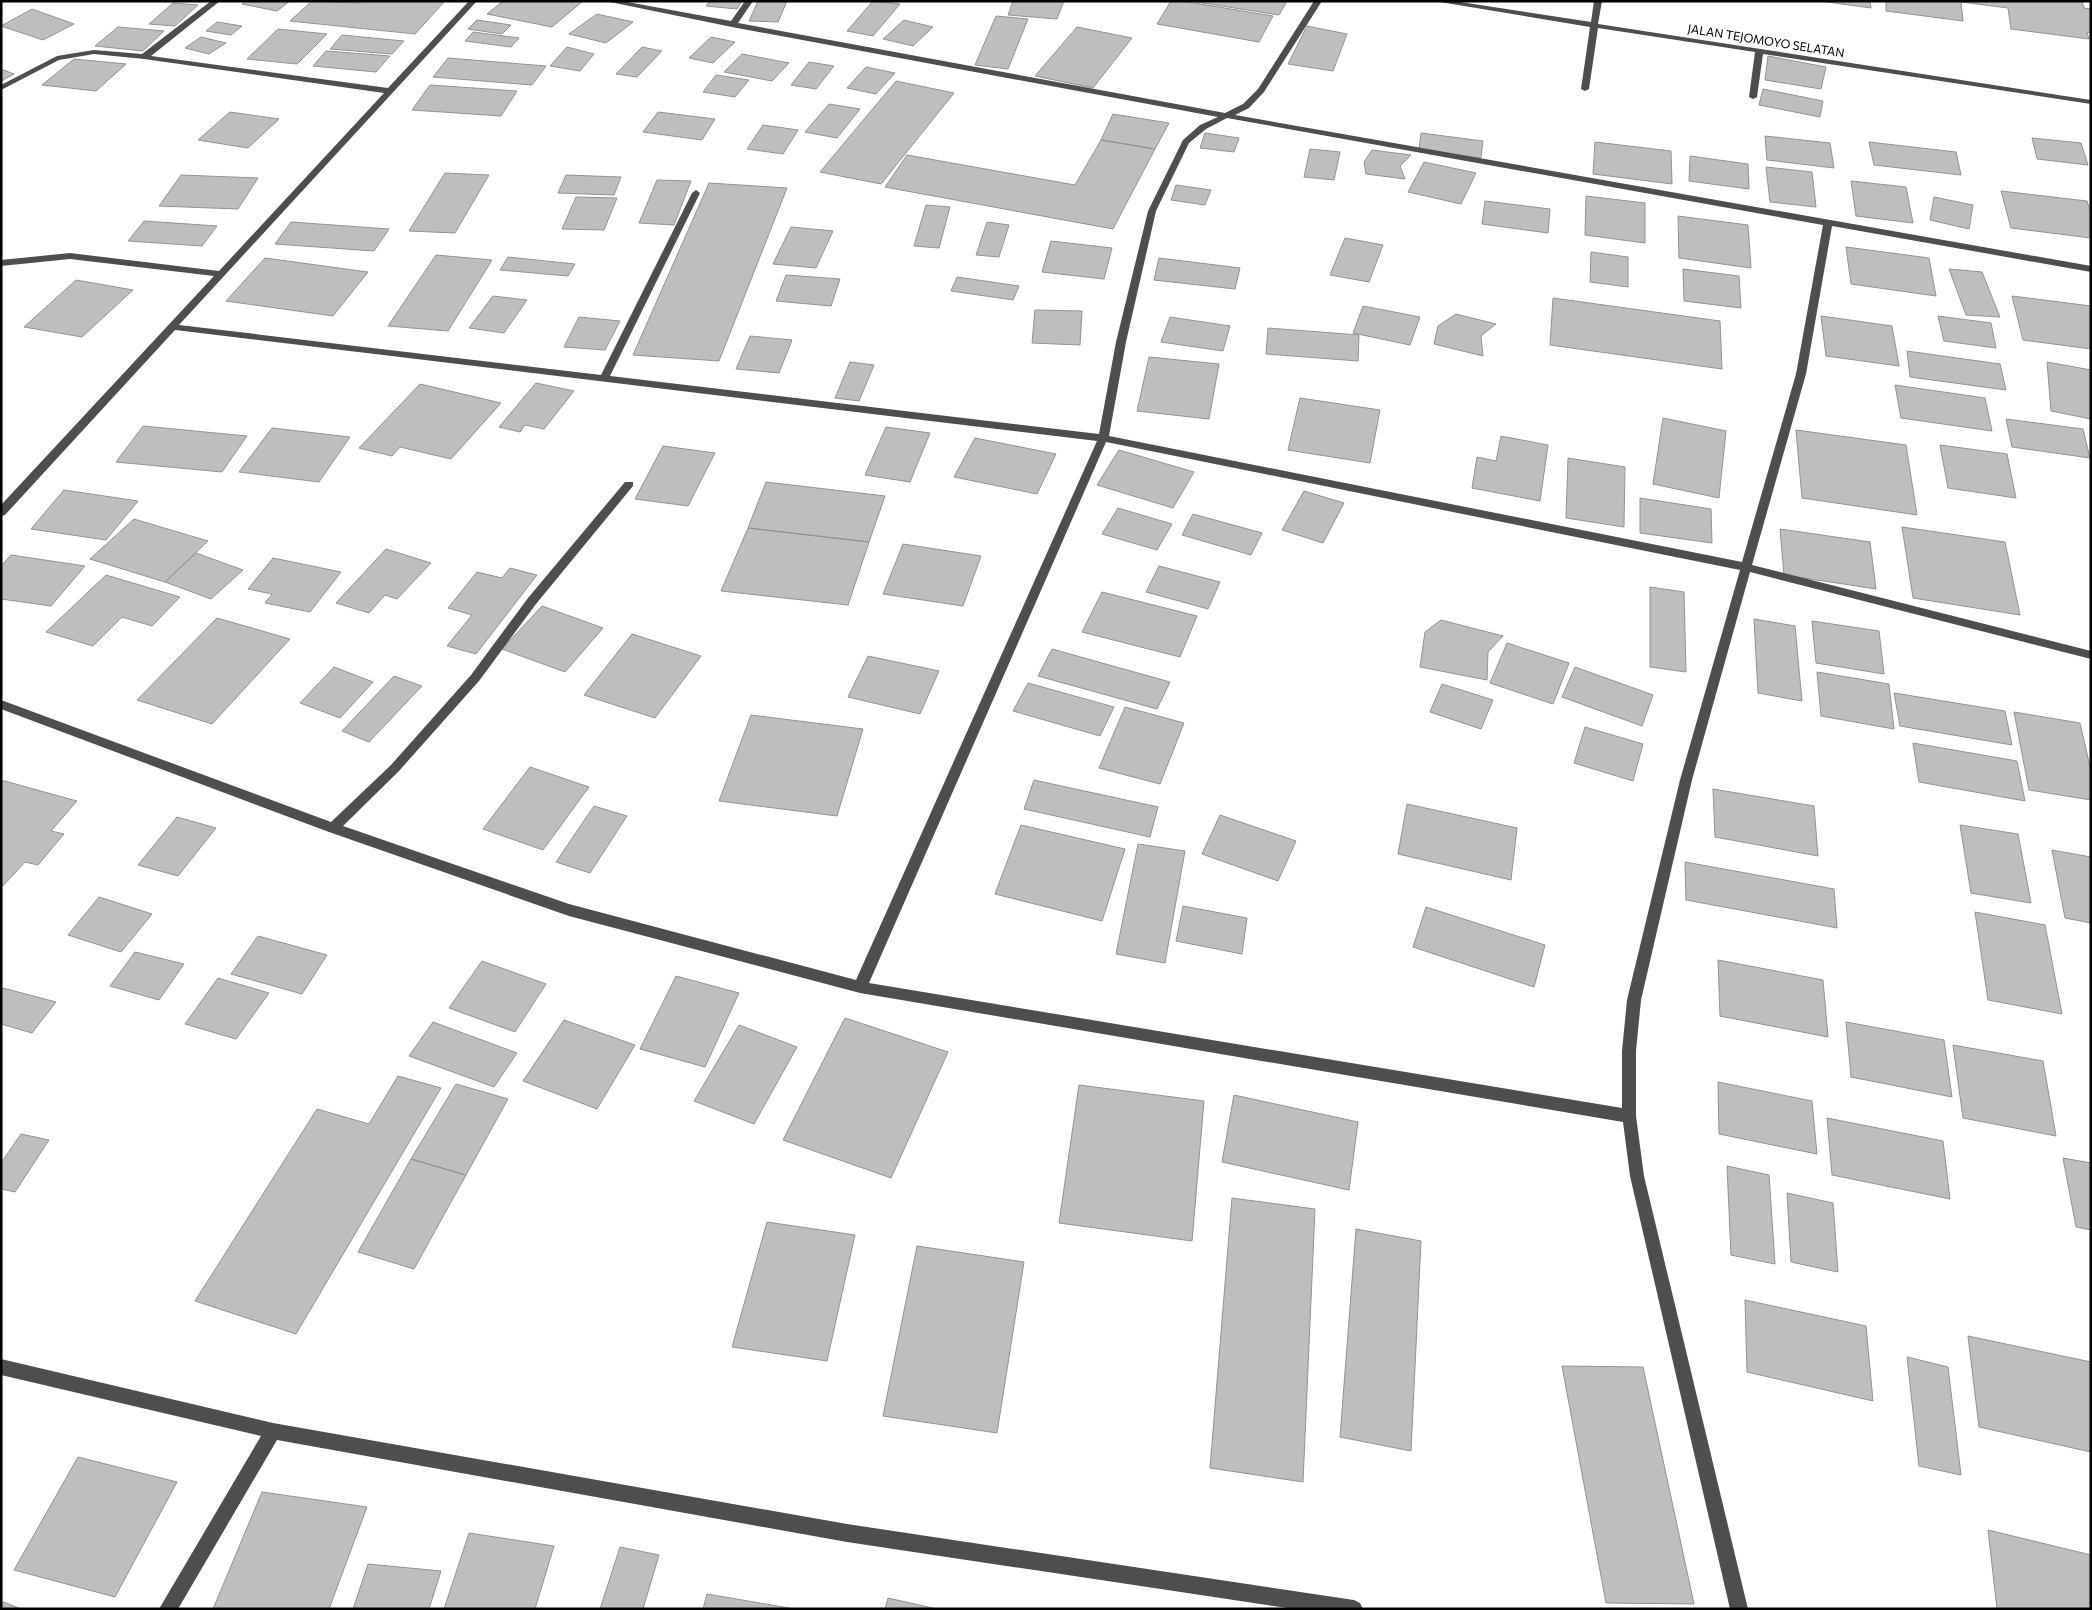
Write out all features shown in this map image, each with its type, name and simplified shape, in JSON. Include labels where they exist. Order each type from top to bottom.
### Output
[{"type":"street","points":[[144,57],[216,1]]},
{"type":"street","points":[[1,512],[223,274],[473,1]]},
{"type":"street","points":[[609,1],[1226,116],[2091,269]]},
{"type":"street","points":[[732,25],[749,1]]},
{"type":"street","points":[[860,987],[1103,438],[1121,342],[1152,210],[1186,142],[1203,127],[1246,106],[1261,90],[1318,1]]},
{"type":"street","name":"JALAN TEJOMOYO SELATAN","points":[[1438,1],[2091,102]]},
{"type":"street","points":[[1585,89],[1596,26],[1598,1]]},
{"type":"street","points":[[1753,96],[1758,51]]},
{"type":"street","points":[[1,88],[57,58],[94,52],[144,57],[390,91]]},
{"type":"street","points":[[604,378],[696,193]]},
{"type":"street","points":[[1739,1609],[1637,1176],[1629,1116],[1629,1051],[1634,1000],[1686,780],[1801,374],[1828,222]]},
{"type":"street","points":[[1,263],[70,256],[223,274]]},
{"type":"street","points":[[174,327],[1103,438],[1746,567],[2091,655]]},
{"type":"street","points":[[334,828],[395,768],[476,678],[532,601],[629,484]]},
{"type":"street","points":[[1,704],[334,828],[569,910],[860,987],[1629,1116]]},
{"type":"street","points":[[1,1367],[273,1431],[847,1533],[1348,1608]]},
{"type":"street","points":[[168,1609],[273,1431]]},
{"type":"building","points":[[246,1],[290,1],[277,11],[242,4]]},
{"type":"building","points":[[312,1],[361,3],[363,1],[445,1],[415,34],[290,21]]},
{"type":"building","points":[[503,1],[583,1],[552,27],[487,14]]},
{"type":"building","points":[[710,1],[742,1],[737,9],[706,6]]},
{"type":"building","points":[[758,1],[787,1],[778,22],[749,21]]},
{"type":"building","points":[[873,1],[900,4],[873,36],[847,31]]},
{"type":"building","points":[[1013,1],[1064,1],[1057,19],[1008,15]]},
{"type":"building","points":[[1171,1],[1182,1],[1273,16],[1259,42],[1157,24]]},
{"type":"building","points":[[1190,1],[1287,1],[1279,15]]},
{"type":"building","points":[[1820,1],[1870,1],[1871,8]]},
{"type":"building","points":[[1886,1],[2082,1],[2084,8],[2091,9],[2091,33],[2087,32],[2089,39],[2011,29],[2008,8],[1961,2],[1963,21],[1886,11]]},
{"type":"building","points":[[173,3],[198,5],[175,26],[149,24]]},
{"type":"building","points":[[32,9],[74,24],[43,40],[1,26]]},
{"type":"building","points":[[597,14],[633,22],[606,43],[569,34]]},
{"type":"building","points":[[996,16],[1028,19],[1008,69],[975,65]]},
{"type":"building","points":[[477,20],[511,25],[502,34],[468,29]]},
{"type":"building","points":[[904,20],[933,27],[913,46],[883,39]]},
{"type":"building","points":[[217,22],[242,26],[231,35],[206,31]]},
{"type":"building","points":[[1307,26],[1347,34],[1333,71],[1288,64]]},
{"type":"building","points":[[118,27],[164,31],[143,51],[95,46]]},
{"type":"building","points":[[1077,27],[1132,38],[1093,88],[1035,76]]},
{"type":"building","points":[[278,29],[327,34],[297,64],[247,59]]},
{"type":"building","points":[[473,32],[519,38],[511,47],[465,41]]},
{"type":"building","points":[[342,35],[404,41],[392,54],[330,49]]},
{"type":"building","points":[[201,37],[226,43],[209,54],[185,48]]},
{"type":"building","points":[[711,37],[735,42],[713,63],[689,58]]},
{"type":"building","points":[[567,47],[594,54],[580,71],[550,66]]},
{"type":"building","points":[[642,47],[662,51],[637,77],[616,74]]},
{"type":"building","points":[[326,51],[390,56],[376,72],[313,66]]},
{"type":"building","points":[[742,54],[789,63],[772,81],[724,72]]},
{"type":"building","points":[[1768,56],[1826,67],[1821,89],[1765,80]]},
{"type":"building","points":[[448,58],[546,66],[532,85],[433,77]]},
{"type":"building","points":[[74,59],[126,64],[96,91],[42,85]]},
{"type":"building","points":[[809,62],[834,66],[816,89],[791,85]]},
{"type":"building","points":[[866,67],[895,73],[876,94],[847,88]]},
{"type":"building","points":[[1,69],[14,74],[1,81]]},
{"type":"building","points":[[716,75],[749,80],[735,97],[703,92]]},
{"type":"building","points":[[896,81],[954,93],[881,184],[820,172]]},
{"type":"building","points":[[430,85],[517,91],[501,116],[412,110]]},
{"type":"building","points":[[1763,89],[1823,101],[1820,117],[1759,105]]},
{"type":"building","points":[[829,104],[860,109],[837,138],[805,132]]},
{"type":"building","points":[[230,112],[279,119],[248,148],[198,140]]},
{"type":"building","points":[[658,112],[715,119],[702,140],[643,132]]},
{"type":"building","points":[[1113,114],[1169,123],[1155,149],[1101,140]]},
{"type":"building","points":[[763,125],[798,130],[783,154],[747,149]]},
{"type":"building","points":[[1205,133],[1239,138],[1234,152],[1200,148]]},
{"type":"building","points":[[1421,133],[1483,141],[1481,158],[1419,150]]},
{"type":"building","points":[[1765,136],[1830,143],[1834,168],[1767,160]]},
{"type":"building","points":[[2032,138],[2081,143],[2088,165],[2037,159]]},
{"type":"building","points":[[1101,140],[1155,149],[1113,229],[885,187],[907,155],[1075,185]]},
{"type":"building","points":[[1595,142],[1671,151],[1672,184],[1593,174]]},
{"type":"building","points":[[1869,142],[1956,152],[1961,175],[1874,165]]},
{"type":"building","points":[[1310,149],[1340,152],[1334,180],[1304,177]]},
{"type":"building","points":[[1372,150],[1411,155],[1400,166],[1405,179],[1366,174],[1364,162]]},
{"type":"building","points":[[1690,156],[1748,164],[1749,189],[1689,181]]},
{"type":"building","points":[[1424,162],[1476,173],[1461,204],[1408,192]]},
{"type":"building","points":[[1766,167],[1812,172],[1816,207],[1770,202]]},
{"type":"building","points":[[445,173],[489,175],[455,233],[409,231]]},
{"type":"building","points":[[181,175],[258,178],[238,209],[159,206]]},
{"type":"building","points":[[566,175],[621,177],[614,195],[558,193]]},
{"type":"building","points":[[657,180],[691,181],[674,225],[639,223]]},
{"type":"building","points":[[1851,181],[1906,187],[1913,223],[1856,216]]},
{"type":"building","points":[[709,183],[787,188],[719,361],[633,355]]},
{"type":"building","points":[[1176,185],[1211,190],[1205,205],[1171,200]]},
{"type":"building","points":[[2001,191],[2087,201],[2091,213],[2091,238],[2011,228]]},
{"type":"building","points":[[1586,196],[1645,203],[1645,243],[1585,235]]},
{"type":"building","points":[[576,197],[617,198],[604,230],[562,229]]},
{"type":"building","points":[[1934,197],[1973,205],[1969,229],[1930,220]]},
{"type":"building","points":[[1485,201],[1550,209],[1548,233],[1482,224]]},
{"type":"building","points":[[926,205],[950,207],[939,248],[914,246]]},
{"type":"building","points":[[1678,216],[1748,225],[1751,268],[1679,258]]},
{"type":"building","points":[[144,221],[217,226],[202,246],[128,241]]},
{"type":"building","points":[[291,222],[389,229],[374,251],[275,244]]},
{"type":"building","points":[[987,222],[1009,225],[999,257],[976,255]]},
{"type":"building","points":[[791,227],[833,231],[816,268],[773,264]]},
{"type":"building","points":[[1345,238],[1383,245],[1369,282],[1330,275]]},
{"type":"building","points":[[1051,241],[1112,248],[1104,279],[1042,272]]},
{"type":"building","points":[[1846,247],[1929,258],[1936,296],[1851,284]]},
{"type":"building","points":[[1591,252],[1628,257],[1628,287],[1590,282]]},
{"type":"building","points":[[436,255],[492,260],[448,331],[388,326]]},
{"type":"building","points":[[508,257],[575,264],[568,276],[500,270]]},
{"type":"building","points":[[265,258],[368,272],[333,316],[226,301]]},
{"type":"building","points":[[1159,258],[1240,268],[1235,289],[1154,280]]},
{"type":"building","points":[[1683,269],[1739,276],[1741,308],[1684,301]]},
{"type":"building","points":[[1949,269],[1982,272],[2000,317],[1966,315]]},
{"type":"building","points":[[786,275],[840,279],[831,306],[776,301]]},
{"type":"building","points":[[957,277],[1019,286],[1013,300],[951,291]]},
{"type":"building","points":[[76,280],[133,290],[82,337],[24,327]]},
{"type":"building","points":[[493,296],[527,300],[504,333],[469,328]]},
{"type":"building","points":[[2012,296],[2091,306],[2091,349],[2023,340]]},
{"type":"building","points":[[1553,298],[1720,321],[1722,369],[1550,345]]},
{"type":"building","points":[[1363,306],[1420,317],[1410,345],[1353,333]]},
{"type":"building","points":[[1035,310],[1082,311],[1080,345],[1032,343]]},
{"type":"building","points":[[1456,314],[1496,324],[1481,336],[1483,356],[1434,344],[1438,326]]},
{"type":"building","points":[[1821,316],[1892,326],[1899,366],[1826,356]]},
{"type":"building","points":[[1938,316],[1991,323],[1996,348],[1944,341]]},
{"type":"building","points":[[579,317],[620,321],[605,350],[564,347]]},
{"type":"building","points":[[1170,317],[1230,326],[1223,351],[1161,342]]},
{"type":"building","points":[[1268,328],[1359,335],[1358,361],[1266,354]]},
{"type":"building","points":[[750,336],[792,340],[779,373],[736,369]]},
{"type":"building","points":[[1907,351],[2000,364],[2006,390],[1910,377]]},
{"type":"building","points":[[1149,357],[1219,364],[1209,419],[1137,411]]},
{"type":"building","points":[[850,362],[874,365],[859,401],[835,398]]},
{"type":"building","points":[[2047,362],[2091,370],[2091,419],[2051,411]]},
{"type":"building","points":[[536,383],[574,391],[544,429],[525,425],[520,432],[499,427]]},
{"type":"building","points":[[420,384],[501,403],[451,459],[400,447],[392,456],[359,448]]},
{"type":"building","points":[[1895,385],[1985,398],[1992,431],[1901,418]]},
{"type":"building","points":[[1300,398],[1380,410],[1370,463],[1288,450]]},
{"type":"building","points":[[1663,418],[1726,431],[1719,498],[1653,484]]},
{"type":"building","points":[[2006,419],[2083,429],[2090,458],[2012,447]]},
{"type":"building","points":[[143,426],[247,436],[222,472],[116,462]]},
{"type":"building","points":[[886,427],[930,433],[910,482],[865,475]]},
{"type":"building","points":[[272,428],[350,437],[319,482],[239,472]]},
{"type":"building","points":[[1796,430],[1906,445],[1917,515],[1802,498]]},
{"type":"building","points":[[1501,436],[1548,445],[1540,501],[1472,488],[1477,457],[1496,461]]},
{"type":"building","points":[[975,438],[1056,454],[1037,494],[954,477]]},
{"type":"building","points":[[1940,445],[2007,454],[2016,498],[1948,488]]},
{"type":"building","points":[[663,446],[715,453],[688,506],[635,499]]},
{"type":"building","points":[[1119,450],[1194,472],[1173,508],[1097,485]]},
{"type":"building","points":[[1568,458],[1625,467],[1624,527],[1566,518]]},
{"type":"building","points":[[766,482],[885,496],[869,542],[748,528]]},
{"type":"building","points":[[64,490],[138,501],[106,540],[31,529]]},
{"type":"building","points":[[1304,491],[1344,503],[1323,543],[1282,530]]},
{"type":"building","points":[[1640,498],[1711,509],[1712,543],[1640,533]]},
{"type":"building","points":[[1118,508],[1172,524],[1157,550],[1102,534]]},
{"type":"building","points":[[1193,514],[1262,533],[1251,555],[1182,535]]},
{"type":"building","points":[[134,519],[208,541],[165,582],[90,559]]},
{"type":"building","points":[[1902,527],[2005,542],[2020,615],[1913,598]]},
{"type":"building","points":[[748,528],[869,542],[848,605],[721,591]]},
{"type":"building","points":[[1780,529],[1870,542],[1876,589],[1784,575]]},
{"type":"building","points":[[903,544],[981,556],[963,606],[883,594]]},
{"type":"building","points":[[386,549],[431,563],[397,599],[385,595],[369,613],[336,603]]},
{"type":"building","points":[[196,553],[243,570],[211,599],[165,582]]},
{"type":"building","points":[[11,555],[85,566],[51,606],[1,599],[1,566]]},
{"type":"building","points":[[273,558],[341,572],[310,612],[265,603],[272,594],[248,589]]},
{"type":"building","points":[[1159,566],[1220,582],[1208,609],[1146,592]]},
{"type":"building","points":[[510,568],[537,575],[476,654],[447,646],[472,615],[448,608],[477,572],[502,578]]},
{"type":"building","points":[[106,575],[180,597],[152,626],[122,617],[93,646],[46,632]]},
{"type":"building","points":[[1650,587],[1684,592],[1686,672],[1650,667]]},
{"type":"building","points":[[1102,592],[1197,616],[1180,657],[1082,632]]},
{"type":"building","points":[[542,606],[603,628],[565,672],[502,649]]},
{"type":"building","points":[[217,618],[290,639],[212,724],[137,700]]},
{"type":"building","points":[[1754,619],[1795,626],[1802,701],[1758,693]]},
{"type":"building","points":[[1441,620],[1503,636],[1488,652],[1487,680],[1420,667],[1425,632]]},
{"type":"building","points":[[1812,621],[1879,631],[1884,674],[1816,663]]},
{"type":"building","points":[[632,634],[701,656],[655,718],[584,695]]},
{"type":"building","points":[[1507,643],[1569,663],[1553,704],[1490,683]]},
{"type":"building","points":[[1052,649],[1170,682],[1157,709],[1038,676]]},
{"type":"building","points":[[868,656],[939,671],[920,714],[848,697]]},
{"type":"building","points":[[334,667],[373,682],[340,718],[300,703]]},
{"type":"building","points":[[1575,667],[1653,695],[1642,726],[1562,697]]},
{"type":"building","points":[[1817,672],[1889,684],[1894,729],[1821,716]]},
{"type":"building","points":[[394,676],[422,686],[369,742],[342,731]]},
{"type":"building","points":[[1028,683],[1114,707],[1100,736],[1013,711]]},
{"type":"building","points":[[1442,684],[1493,700],[1481,729],[1430,712]]},
{"type":"building","points":[[1894,693],[2005,711],[2012,745],[1900,726]]},
{"type":"building","points":[[1125,707],[1184,723],[1160,784],[1099,768]]},
{"type":"building","points":[[2014,712],[2080,723],[2091,771],[2091,800],[2029,790]]},
{"type":"building","points":[[751,715],[863,729],[837,816],[719,801]]},
{"type":"building","points":[[1585,727],[1643,744],[1633,781],[1574,763]]},
{"type":"building","points":[[1913,743],[2017,761],[2025,801],[1919,782]]},
{"type":"building","points":[[530,767],[589,787],[543,850],[483,829]]},
{"type":"building","points":[[1,780],[77,801],[51,831],[64,834],[38,865],[25,862],[1,888]]},
{"type":"building","points":[[1034,780],[1158,807],[1150,837],[1024,809]]},
{"type":"building","points":[[1713,789],[1814,806],[1818,856],[1715,837]]},
{"type":"building","points":[[1407,804],[1517,828],[1511,880],[1398,854]]},
{"type":"building","points":[[594,806],[627,816],[590,873],[556,862]]},
{"type":"building","points":[[1220,815],[1296,841],[1278,881],[1202,854]]},
{"type":"building","points":[[177,817],[216,828],[178,876],[138,865]]},
{"type":"building","points":[[1021,825],[1125,849],[1102,921],[995,894]]},
{"type":"building","points":[[1960,825],[2018,834],[2031,903],[1971,893]]},
{"type":"building","points":[[1138,844],[1185,851],[1165,963],[1116,954]]},
{"type":"building","points":[[2052,850],[2091,857],[2091,923],[2065,918]]},
{"type":"building","points":[[1685,862],[1834,889],[1837,928],[1686,900]]},
{"type":"building","points":[[99,897],[152,914],[121,952],[68,935]]},
{"type":"building","points":[[1183,906],[1247,918],[1242,954],[1176,941]]},
{"type":"building","points":[[1426,907],[1545,945],[1534,987],[1413,947]]},
{"type":"building","points":[[1975,912],[2045,925],[2062,1014],[1988,1000]]},
{"type":"building","points":[[258,936],[327,955],[302,994],[231,974]]},
{"type":"building","points":[[135,952],[184,964],[159,1000],[110,986]]},
{"type":"building","points":[[1718,960],[1823,980],[1828,1037],[1720,1016]]},
{"type":"building","points":[[482,961],[546,984],[515,1032],[449,1008]]},
{"type":"building","points":[[676,976],[739,993],[705,1067],[640,1049]]},
{"type":"building","points":[[218,978],[269,993],[236,1039],[185,1024]]},
{"type":"building","points":[[3,988],[56,1002],[32,1033],[1,1024],[1,991]]},
{"type":"building","points":[[845,1018],[948,1052],[891,1178],[783,1140]]},
{"type":"building","points":[[564,1020],[635,1045],[597,1109],[523,1081]]},
{"type":"building","points":[[433,1022],[517,1053],[494,1087],[409,1056]]},
{"type":"building","points":[[1846,1022],[1944,1040],[1952,1097],[1851,1077]]},
{"type":"building","points":[[739,1025],[797,1047],[754,1124],[694,1101]]},
{"type":"building","points":[[1953,1045],[2043,1061],[2056,1136],[1963,1118]]},
{"type":"building","points":[[398,1076],[441,1088],[296,1334],[195,1301],[317,1109],[369,1124]]},
{"type":"building","points":[[1718,1082],[1812,1101],[1817,1154],[1719,1134]]},
{"type":"building","points":[[456,1084],[508,1099],[466,1175],[411,1159]]},
{"type":"building","points":[[1079,1085],[1204,1101],[1192,1241],[1059,1223]]},
{"type":"building","points":[[1234,1095],[1358,1122],[1349,1190],[1222,1162]]},
{"type":"building","points":[[1827,1118],[1943,1141],[1950,1199],[1832,1175]]},
{"type":"building","points":[[21,1134],[49,1140],[15,1192],[1,1189],[1,1163]]},
{"type":"building","points":[[2063,1158],[2091,1163],[2091,1230],[2076,1227]]},
{"type":"building","points":[[411,1159],[466,1175],[414,1269],[358,1252]]},
{"type":"building","points":[[1727,1166],[1769,1175],[1775,1264],[1731,1255]]},
{"type":"building","points":[[1787,1193],[1833,1203],[1838,1272],[1791,1262]]},
{"type":"building","points":[[1232,1198],[1315,1209],[1303,1482],[1210,1468]]},
{"type":"building","points":[[767,1222],[855,1235],[827,1361],[732,1347]]},
{"type":"building","points":[[1356,1229],[1421,1241],[1411,1451],[1340,1437]]},
{"type":"building","points":[[917,1246],[1024,1262],[997,1433],[883,1416]]},
{"type":"building","points":[[1745,1300],[1866,1326],[1873,1401],[1747,1372]]},
{"type":"building","points":[[1968,1336],[2091,1362],[2091,1452],[1979,1427]]},
{"type":"building","points":[[1907,1357],[1948,1367],[1961,1475],[1919,1466]]},
{"type":"building","points":[[1562,1366],[1643,1367],[1694,1604],[1606,1603]]},
{"type":"building","points":[[78,1457],[177,1482],[115,1597],[14,1570]]},
{"type":"building","points":[[262,1492],[367,1507],[329,1609],[213,1609]]},
{"type":"building","points":[[1988,1530],[2091,1555],[2091,1609],[1997,1609]]},
{"type":"building","points":[[469,1533],[554,1546],[535,1609],[444,1609]]},
{"type":"building","points":[[620,1547],[659,1555],[643,1609],[600,1609]]},
{"type":"building","points":[[368,1564],[441,1571],[429,1609],[353,1609]]},
{"type":"building","points":[[707,1594],[795,1609],[703,1609]]},
{"type":"building","points":[[888,1598],[937,1609],[885,1609]]},
{"type":"building","points":[[1,1601],[21,1609],[1,1609]]}]
